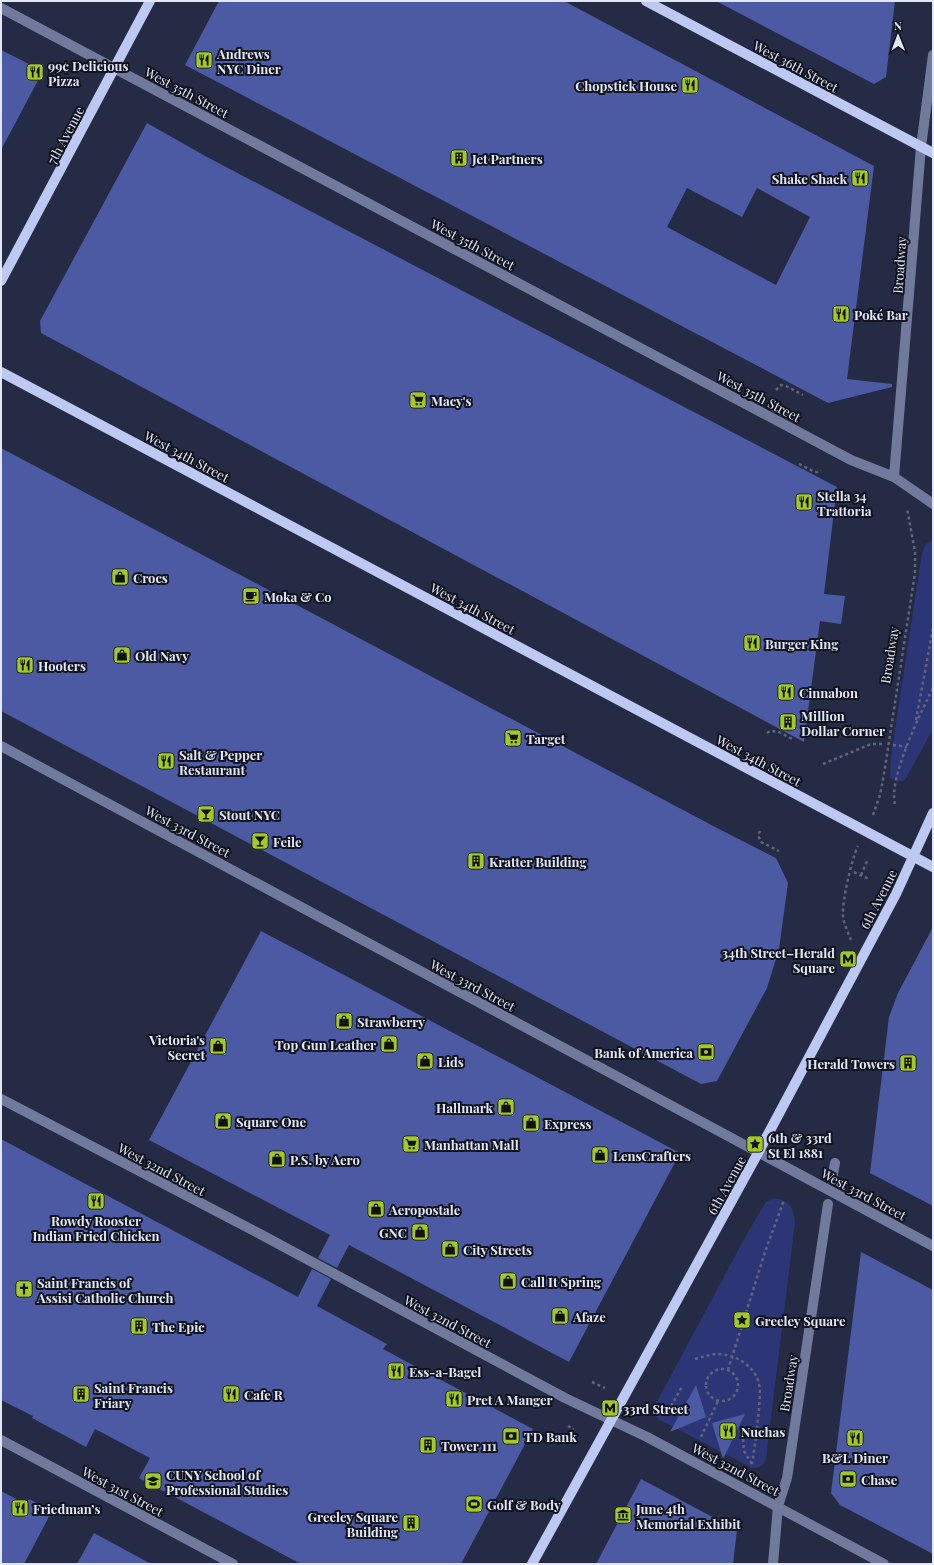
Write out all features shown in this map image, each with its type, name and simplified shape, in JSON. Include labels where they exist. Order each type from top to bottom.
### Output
[{"type":"main road","name":"7th Avenue","points":[[1,281],[150,1]]},
{"type":"main road","name":"West 36th Street","points":[[646,1],[933,153]]},
{"type":"main road","name":"West 34th Street","points":[[1,372],[933,867]]},
{"type":"main road","name":"6th Avenue","points":[[532,1564],[758,1153],[896,894],[933,813]]},
{"type":"street","name":"West 35th Street","points":[[1,8],[851,460],[894,477],[933,504]]},
{"type":"street","name":"Broadway","points":[[894,477],[921,147],[933,55]]},
{"type":"street","name":"West 33rd Street","points":[[1,746],[933,1246]]},
{"type":"street","name":"West 32nd Street","points":[[1,1099],[260,1234],[565,1398],[647,1437],[884,1564]]},
{"type":"street","points":[[832,1179],[835,1163]]},
{"type":"street","name":"Broadway","points":[[773,1564],[778,1506],[787,1478],[828,1204]]},
{"type":"street","name":"West 31st Street","points":[[1,1440],[233,1564]]},
{"type":"path","points":[[776,390],[778,386],[786,386],[803,395]]},
{"type":"path","points":[[799,464],[815,472],[821,470]]},
{"type":"path","name":"Broadway","points":[[876,807],[884,774],[915,573],[915,552],[907,505]]},
{"type":"path","points":[[915,724],[933,628]]},
{"type":"path","points":[[895,804],[894,794],[896,781],[907,747],[915,724],[933,688]]},
{"type":"path","points":[[767,733],[770,731],[777,731],[794,740]]},
{"type":"path","points":[[823,764],[870,744],[885,744]]},
{"type":"path","points":[[893,745],[907,747]]},
{"type":"path","points":[[760,831],[758,835],[760,842],[779,851]]},
{"type":"path","points":[[854,854],[843,916],[845,926],[860,961]]},
{"type":"path","points":[[861,875],[867,861]]},
{"type":"path","points":[[854,872],[869,879]]},
{"type":"path","points":[[728,1370],[765,1252],[784,1200]]},
{"type":"path","points":[[695,1359],[715,1354],[732,1357],[744,1362],[756,1375],[760,1392],[757,1430],[752,1464],[744,1451],[743,1439]]},
{"type":"path","points":[[717,1370],[728,1370],[736,1378],[738,1388],[736,1394],[727,1400],[718,1400],[713,1398],[709,1395],[707,1390],[706,1380],[713,1372],[717,1370]]},
{"type":"path","points":[[592,1382],[605,1388]]},
{"type":"path","points":[[654,1412],[671,1406],[683,1385]]},
{"type":"path","points":[[701,1437],[718,1400]]},
{"type":"path","points":[[568,1426],[574,1429]]},
{"type":"shaded area","points":[[933,540],[933,729],[905,780],[897,782],[890,777],[891,756],[922,553],[926,544]]},
{"type":"shaded area","name":"Greeley Square","points":[[774,1198],[787,1203],[790,1206],[795,1222],[766,1459],[761,1466],[752,1468],[660,1420],[655,1416],[653,1409],[748,1232],[766,1202]]},
{"type":"building","points":[[219,1],[564,1],[874,166],[847,379],[892,384],[892,387],[828,403],[185,65]],"holes":[[[687,188],[742,217],[757,188],[810,217],[776,285],[667,227]]]},
{"type":"building","points":[[716,1],[895,1],[886,77],[874,84]]},
{"type":"building","points":[[1,50],[43,71],[1,150]]},
{"type":"building","name":"Macy's","points":[[147,123],[207,157],[837,487],[824,594],[845,596],[841,624],[820,621],[804,742],[41,333],[40,321]]},
{"type":"building","points":[[1,448],[776,858],[788,883],[779,949],[767,988],[717,1081],[701,1084],[1,711]]},
{"type":"building","name":"Herald Towers","points":[[933,927],[933,1206],[870,1173],[889,1017],[898,993]]},
{"type":"building","name":"Manhattan Mall","points":[[261,931],[680,1153],[569,1362],[349,1245],[337,1268],[318,1258],[330,1235],[149,1140]]},
{"type":"building","points":[[1,1139],[298,1297],[312,1269],[331,1279],[317,1306],[387,1344],[383,1349],[533,1429],[461,1564],[301,1564],[139,1478],[150,1458],[95,1429],[86,1447],[32,1418],[33,1416],[1,1400]]},
{"type":"building","points":[[861,1252],[933,1290],[933,1554],[840,1505],[831,1493]]},
{"type":"building","points":[[696,1385],[706,1417],[670,1432]]},
{"type":"building","name":"Nuchas","points":[[745,1414],[723,1459],[712,1423]]},
{"type":"building","points":[[641,1479],[737,1530],[733,1564],[596,1564]]},
{"type":"building","points":[[1,1491],[26,1504],[29,1499],[52,1511],[24,1564],[1,1564]]},
{"type":"building","points":[[94,1533],[151,1564],[77,1564]]},
{"type":"place","name":"Andrews NYC Diner","points":[[204,60]]},
{"type":"place","name":"99¢ Delicious Pizza","points":[[35,72]]},
{"type":"place","name":"Chopstick House","points":[[690,85]]},
{"type":"place","name":"Jet Partners","points":[[459,158]]},
{"type":"place","name":"Shake Shack","points":[[860,178]]},
{"type":"place","name":"Poké Bar","points":[[841,314]]},
{"type":"place","name":"Macy's","points":[[418,400]]},
{"type":"place","name":"Stella 34 Trattoria","points":[[804,502]]},
{"type":"place","name":"Crocs","points":[[120,577]]},
{"type":"place","name":"Moka & Co","points":[[251,596]]},
{"type":"place","name":"Burger King","points":[[752,643]]},
{"type":"place","name":"Old Navy","points":[[122,655]]},
{"type":"place","name":"Hooters","points":[[25,665]]},
{"type":"place","name":"Cinnabon","points":[[786,692]]},
{"type":"place","name":"Million Dollar Corner","points":[[788,722]]},
{"type":"place","name":"Target","points":[[513,738]]},
{"type":"place","name":"Salt & Pepper Restaurant","points":[[166,761]]},
{"type":"place","name":"Stout NYC","points":[[206,814]]},
{"type":"place","name":"Feile","points":[[260,841]]},
{"type":"place","name":"Kratter Building","points":[[476,861]]},
{"type":"place","name":"34th Street–Herald Square","points":[[848,959]]},
{"type":"place","name":"Strawberry","points":[[344,1021]]},
{"type":"place","name":"Top Gun Leather","points":[[389,1044]]},
{"type":"place","name":"Victoria's Secret","points":[[218,1046]]},
{"type":"place","name":"Bank of America","points":[[706,1052]]},
{"type":"place","name":"Lids","points":[[425,1061]]},
{"type":"place","name":"Herald Towers","points":[[908,1063]]},
{"type":"place","name":"Hallmark","points":[[506,1107]]},
{"type":"place","name":"Square One","points":[[223,1121]]},
{"type":"place","name":"Express","points":[[531,1123]]},
{"type":"place","name":"Manhattan Mall","points":[[411,1144]]},
{"type":"place","name":"6th & 33rd St El 1881","points":[[755,1144]]},
{"type":"place","name":"LensCrafters","points":[[600,1155]]},
{"type":"place","name":"P.S. by Aero","points":[[277,1159]]},
{"type":"place","name":"Rowdy Rooster Indian Fried Chicken","points":[[96,1201]]},
{"type":"place","name":"Aeropostale","points":[[376,1209]]},
{"type":"place","name":"GNC","points":[[420,1232]]},
{"type":"place","name":"City Streets","points":[[450,1249]]},
{"type":"place","name":"Call It Spring","points":[[508,1281]]},
{"type":"place","name":"Saint Francis of Assisi Catholic Church","points":[[24,1289]]},
{"type":"place","name":"Afaze","points":[[560,1316]]},
{"type":"place","name":"Greeley Square","points":[[742,1320]]},
{"type":"place","name":"The Epic","points":[[139,1326]]},
{"type":"place","name":"Ess-a-Bagel","points":[[396,1371]]},
{"type":"place","name":"Saint Francis Friary","points":[[81,1394]]},
{"type":"place","name":"Cafe R","points":[[231,1394]]},
{"type":"place","name":"Pret A Manger","points":[[454,1399]]},
{"type":"place","name":"33rd Street","points":[[610,1408]]},
{"type":"place","name":"Nuchas","points":[[728,1431]]},
{"type":"place","name":"TD Bank","points":[[511,1436]]},
{"type":"place","name":"B&L Diner","points":[[855,1438]]},
{"type":"place","name":"Tower 111","points":[[428,1445]]},
{"type":"place","name":"Chase","points":[[848,1479]]},
{"type":"place","name":"CUNY School of Professional Studies","points":[[153,1481]]},
{"type":"place","name":"Golf & Body","points":[[474,1504]]},
{"type":"place","name":"Friedman’s","points":[[20,1508]]},
{"type":"place","name":"June 4th Memorial Exhibit","points":[[623,1515]]},
{"type":"place","name":"Greeley Square Building","points":[[411,1523]]}]
